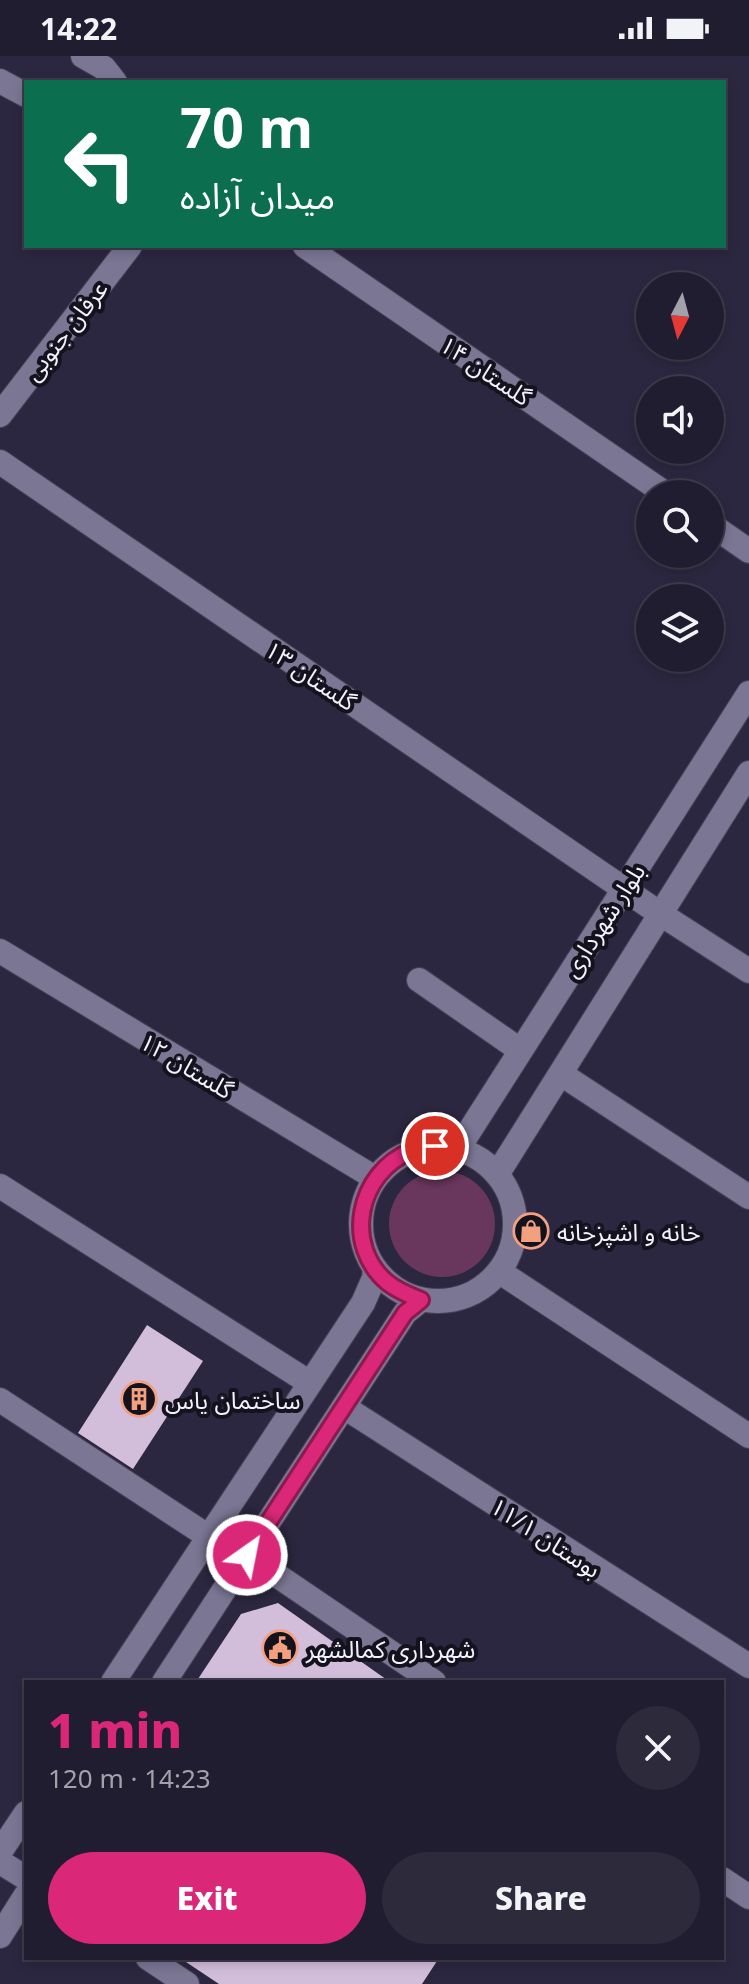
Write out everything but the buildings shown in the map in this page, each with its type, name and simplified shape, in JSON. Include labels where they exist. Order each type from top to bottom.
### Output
[{"type":"street","points":[[83,56],[104,68],[113,80]]},
{"type":"street","points":[[0,81],[24,94]]},
{"type":"street","name":"عرفان جنوبی","points":[[0,415],[128,248]]},
{"type":"street","name":"گلستان ۱۴","points":[[308,248],[646,480]]},
{"type":"street","name":"گلستان ۱۳","points":[[0,462],[623,889],[749,971]]},
{"type":"street","points":[[724,534],[749,551]]},
{"type":"street","name":"بلوار شهرداری","points":[[458,1149],[749,693]]},
{"type":"street","name":"بلوار شهرداری","points":[[498,1173],[749,773]]},
{"type":"street","name":"گلستان ۱۲","points":[[0,951],[375,1178]]},
{"type":"street","points":[[419,980],[520,1050]]},
{"type":"street","points":[[561,1074],[749,1197]]},
{"type":"street","points":[[435,1146],[458,1149],[480,1158],[498,1173],[509,1191],[515,1212],[516,1233],[511,1253],[500,1272],[473,1294],[439,1301],[421,1300],[403,1293],[375,1269],[363,1242],[361,1214],[375,1178],[391,1162],[412,1151],[435,1146]]},
{"type":"street","points":[[0,1186],[310,1383]]},
{"type":"street","points":[[114,1680],[363,1303],[375,1269]]},
{"type":"street","points":[[500,1272],[749,1436]]},
{"type":"street","points":[[165,1680],[405,1313],[421,1300]]},
{"type":"street","points":[[0,1400],[209,1537]]},
{"type":"street","name":"بوستان ۱۱/۱","points":[[344,1407],[749,1666]]},
{"type":"street","points":[[247,1555],[431,1680]]},
{"type":"street","points":[[0,1852],[24,1816]]},
{"type":"street","points":[[0,1862],[24,1877]]},
{"type":"street","points":[[724,1880],[749,1897]]},
{"type":"street","points":[[0,1936],[24,1898]]},
{"type":"street","points":[[151,1960],[187,1984]]},
{"type":"shaded area","points":[[442,1171],[462,1175],[480,1186],[491,1204],[495,1224],[491,1244],[480,1262],[462,1273],[442,1277],[422,1273],[404,1262],[393,1244],[389,1224],[393,1204],[404,1186],[422,1175]]},
{"type":"place","name":"خانه و اشپزخانه","points":[[531,1231]]},
{"type":"place","name":"ساختمان یاس","points":[[139,1399]]},
{"type":"place","name":"شهرداری کمالشهر","points":[[280,1648]]},
{"type":"route","points":[[247,1555],[405,1313],[421,1300],[403,1293],[375,1269],[361,1233],[361,1214],[375,1178],[391,1162],[412,1151],[435,1146]]}]
